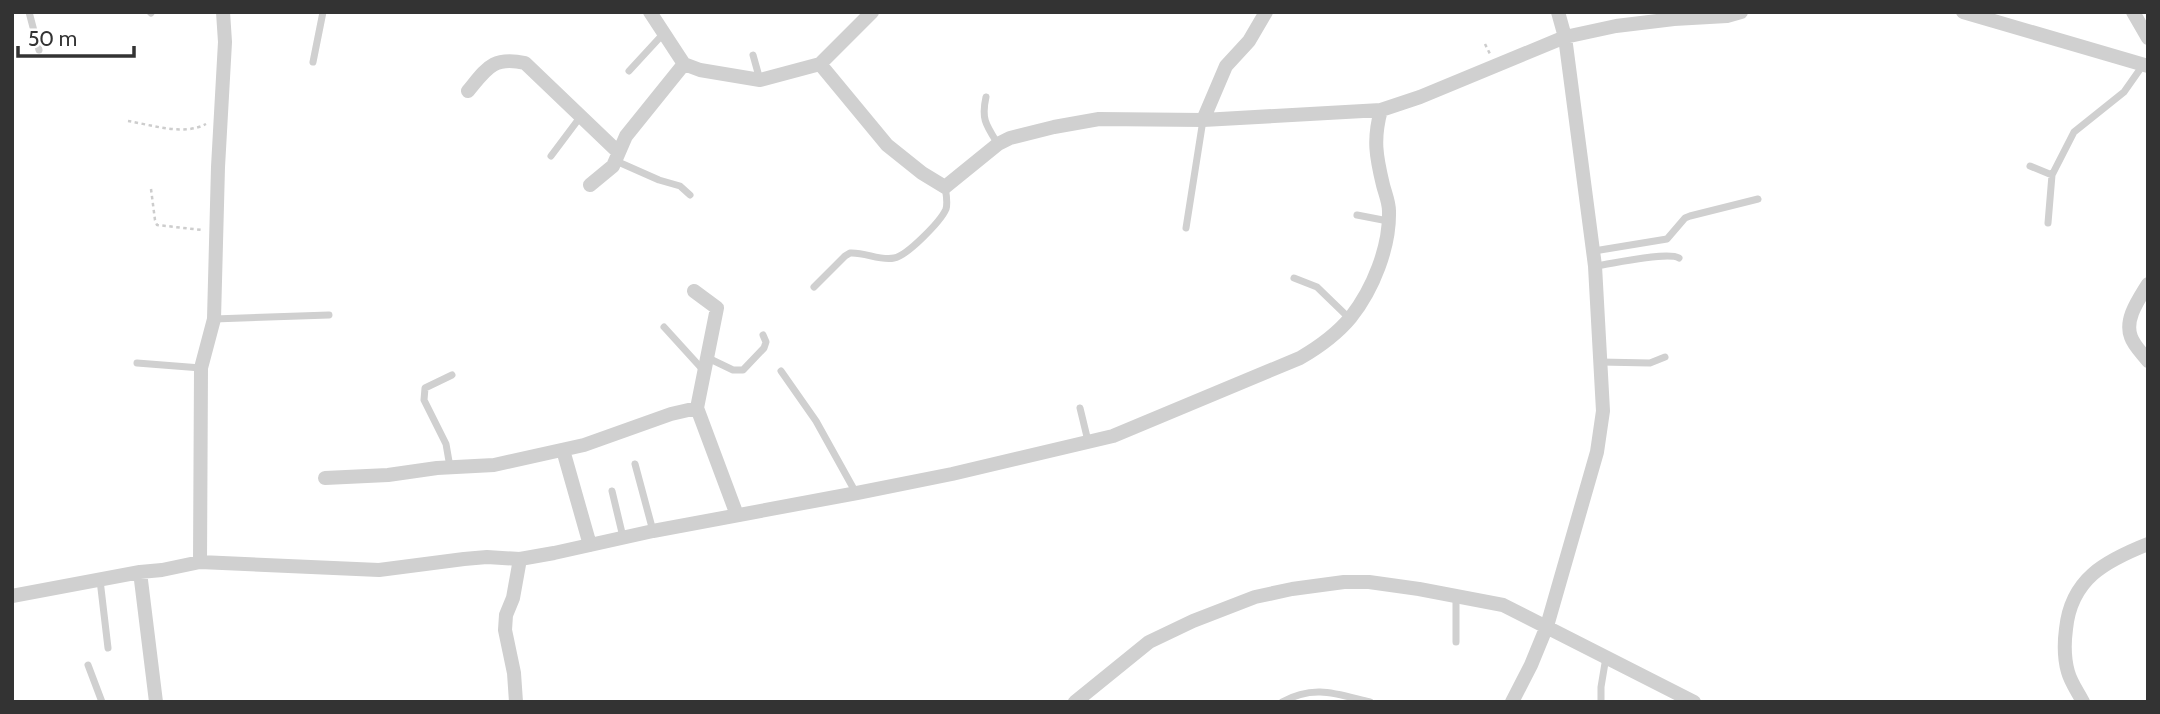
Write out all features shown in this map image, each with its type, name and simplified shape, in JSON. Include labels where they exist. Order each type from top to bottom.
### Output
[{"type":"street","points":[[200,562],[201,368],[214,319],[225,42],[223,12]]},
{"type":"street","points":[[650,12],[684,64],[701,70],[760,80],[820,64],[872,12]]},
{"type":"street","points":[[1203,120],[1226,66],[1249,41],[1266,12]]},
{"type":"street","points":[[1512,702],[1547,626],[1597,452],[1603,411],[1595,266],[1565,37],[1558,12]]},
{"type":"street","points":[[820,64],[887,145],[922,173],[945,187],[998,144],[1010,138],[1054,127],[1099,119],[1203,120],[1381,110],[1420,97],[1565,37],[1688,15],[1727,16],[1741,12]]},
{"type":"street","points":[[1963,12],[2145,66]]},
{"type":"street","points":[[2133,12],[2148,38]]},
{"type":"street","points":[[468,91],[487,68],[495,63],[508,60],[526,63],[581,115],[617,156]]},
{"type":"street","points":[[590,185],[613,166],[626,136],[684,64]]},
{"type":"street","points":[[12,596],[200,562],[379,570],[487,557],[520,559],[737,514],[857,493],[1114,436],[1300,358],[1322,345],[1350,318],[1378,268],[1386,239],[1389,209],[1376,155],[1375,130],[1381,110]]},
{"type":"street","points":[[2148,284],[2129,323],[2131,338],[2148,361]]},
{"type":"street","points":[[694,291],[717,308],[697,408],[737,514]]},
{"type":"street","points":[[325,478],[494,465],[584,445],[683,410],[697,408]]},
{"type":"street","points":[[563,450],[590,545]]},
{"type":"street","points":[[2083,702],[2069,674],[2064,649],[2067,613],[2074,595],[2087,579],[2109,561],[2148,544]]},
{"type":"street","points":[[516,702],[514,673],[505,630],[506,615],[513,598],[520,559]]},
{"type":"street","points":[[140,572],[156,702]]},
{"type":"street","points":[[1075,702],[1149,642],[1193,621],[1255,597],[1345,582],[1369,582],[1503,605],[1694,702]]},
{"type":"lane","points":[[29,12],[39,50]]},
{"type":"lane","points":[[313,62],[323,12]]},
{"type":"lane","points":[[629,71],[664,33]]},
{"type":"lane","points":[[753,55],[760,80]]},
{"type":"lane","points":[[2048,223],[2052,175],[2074,132],[2116,99],[2145,66]]},
{"type":"lane","points":[[986,97],[983,116],[998,144]]},
{"type":"lane","points":[[551,156],[581,115]]},
{"type":"lane","points":[[1186,228],[1203,120]]},
{"type":"lane","points":[[617,156],[659,180],[680,186],[690,195]]},
{"type":"lane","points":[[2030,166],[2052,175]]},
{"type":"lane","points":[[814,287],[850,253],[890,259],[902,256],[932,228],[944,212],[947,206],[945,187]]},
{"type":"lane","points":[[1593,251],[1667,239],[1685,218],[1758,199]]},
{"type":"lane","points":[[1357,215],[1388,221]]},
{"type":"lane","points":[[1595,266],[1662,256],[1674,255],[1679,258]]},
{"type":"lane","points":[[1294,278],[1317,287],[1350,318]]},
{"type":"lane","points":[[214,319],[330,315]]},
{"type":"lane","points":[[664,327],[706,365],[733,370],[743,370],[764,348],[766,342],[763,335]]},
{"type":"lane","points":[[1600,362],[1650,363],[1665,357]]},
{"type":"lane","points":[[137,363],[201,368]]},
{"type":"lane","points":[[781,371],[803,399],[857,493]]},
{"type":"lane","points":[[450,467],[446,444],[423,393],[425,388],[452,375]]},
{"type":"lane","points":[[1080,408],[1088,442]]},
{"type":"lane","points":[[635,464],[653,531]]},
{"type":"lane","points":[[611,491],[623,537]]},
{"type":"lane","points":[[100,580],[108,648]]},
{"type":"lane","points":[[1455,595],[1456,642]]},
{"type":"lane","points":[[1601,702],[1606,656]]},
{"type":"lane","points":[[88,665],[102,702]]},
{"type":"lane","points":[[1282,702],[1304,693],[1328,691],[1370,702]]},
{"type":"path","points":[[128,121],[191,129],[201,127],[221,115]]},
{"type":"path","points":[[151,189],[157,225],[216,231]]}]
